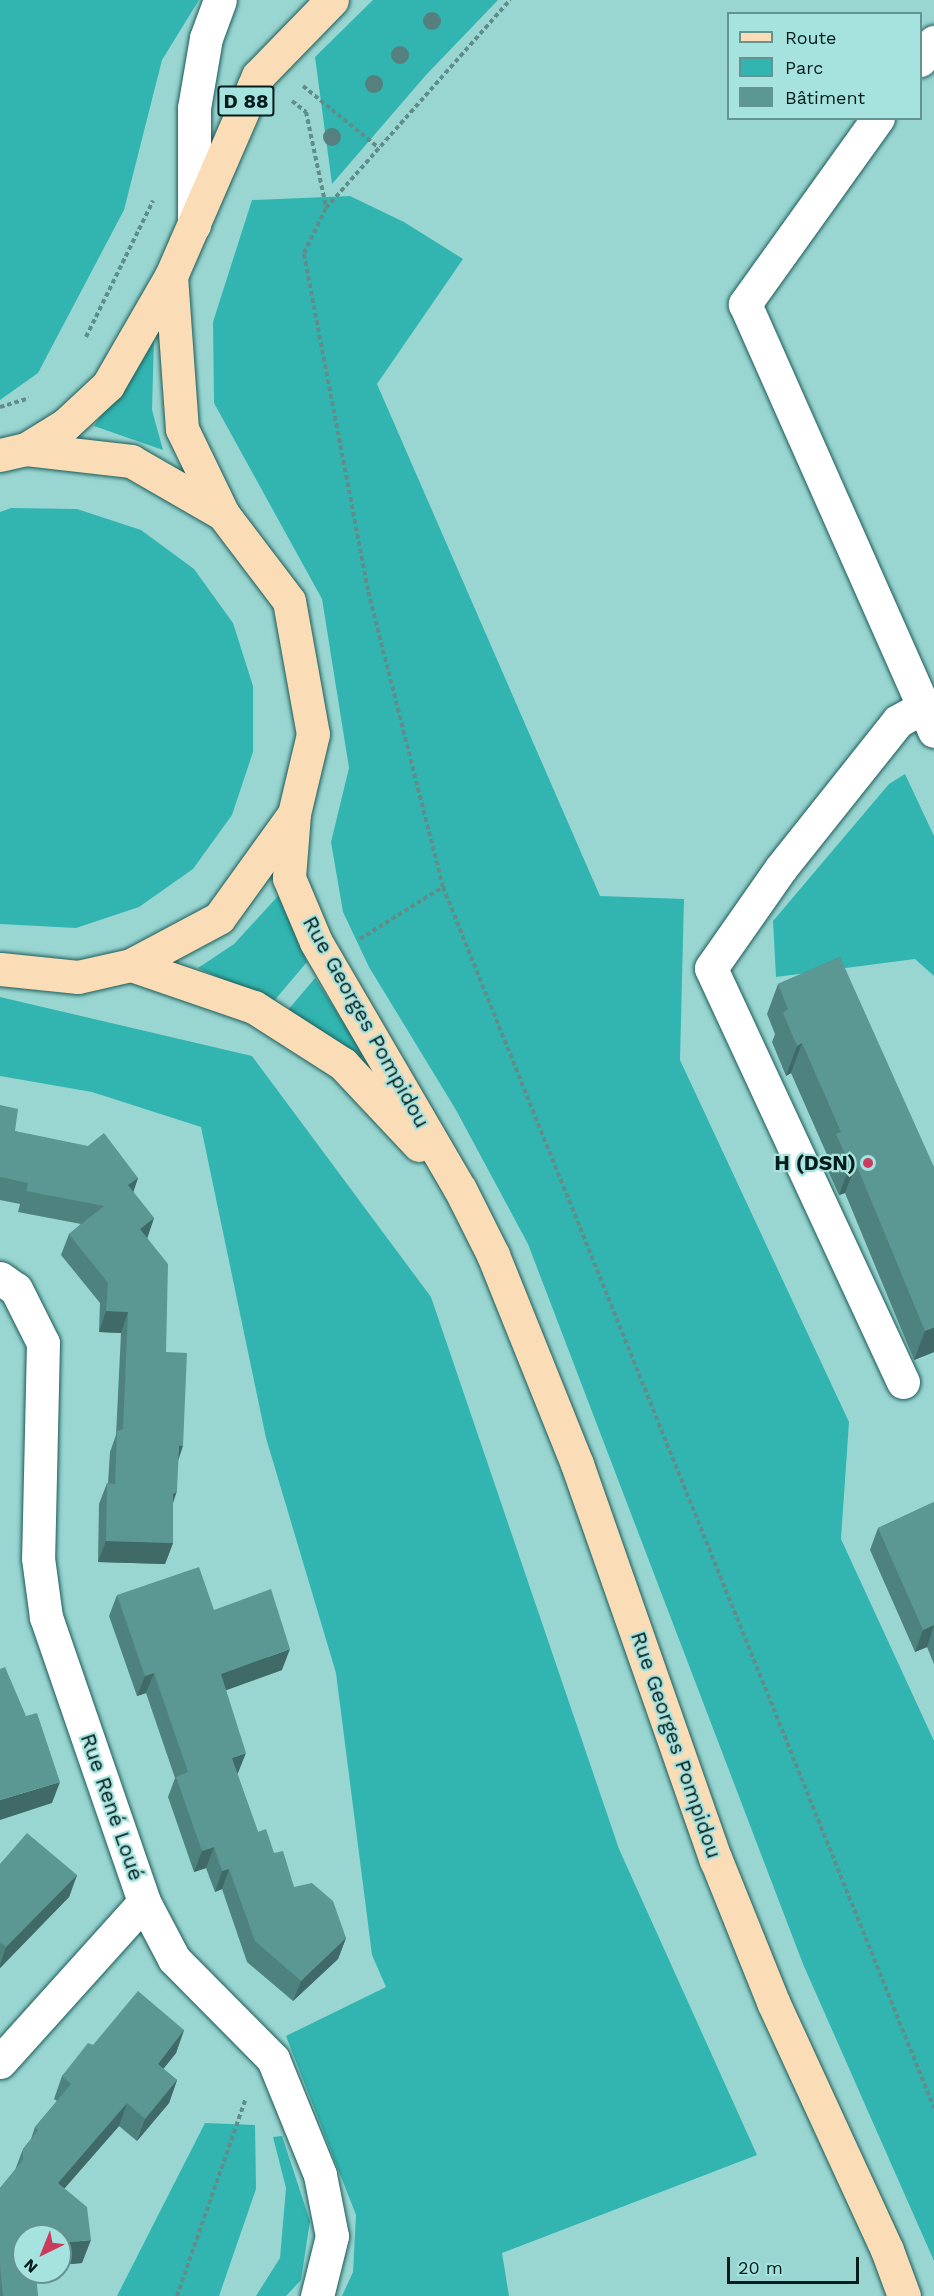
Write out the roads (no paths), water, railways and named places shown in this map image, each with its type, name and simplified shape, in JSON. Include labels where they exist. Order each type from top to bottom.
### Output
[{"type":"main road","name":"D 88","points":[[13,452],[65,425],[108,385],[171,276],[258,75],[332,0]]},
{"type":"main road","name":"D 88","points":[[171,276],[182,429],[223,514]]},
{"type":"main road","points":[[0,969],[78,977],[131,965],[219,918],[294,814],[313,734],[289,601],[223,514],[131,461],[13,452]]},
{"type":"main road","name":"Rue Georges Pompidou","points":[[294,814],[289,878],[316,942],[460,1189],[525,1330],[568,1442],[716,1860],[759,1969],[887,2250],[904,2296]]},
{"type":"main road","name":"Rue Georges Pompidou","points":[[131,965],[254,1007],[343,1064],[460,1189]]},
{"type":"street","points":[[194,225],[194,108],[206,38],[220,0]]},
{"type":"street","points":[[922,59],[934,42]]},
{"type":"street","points":[[877,120],[745,304],[928,719],[898,721],[781,868],[711,968],[903,1382]]},
{"type":"street","name":"Rue René Loué","points":[[0,1278],[16,1289],[43,1343],[38,1558],[46,1617],[144,1902],[174,1959],[273,2059],[320,2175],[332,2236],[316,2296]]},
{"type":"street","points":[[0,2062],[144,1902]]},
{"type":"place","name":"H (DSN)","points":[[868,1163]]}]
